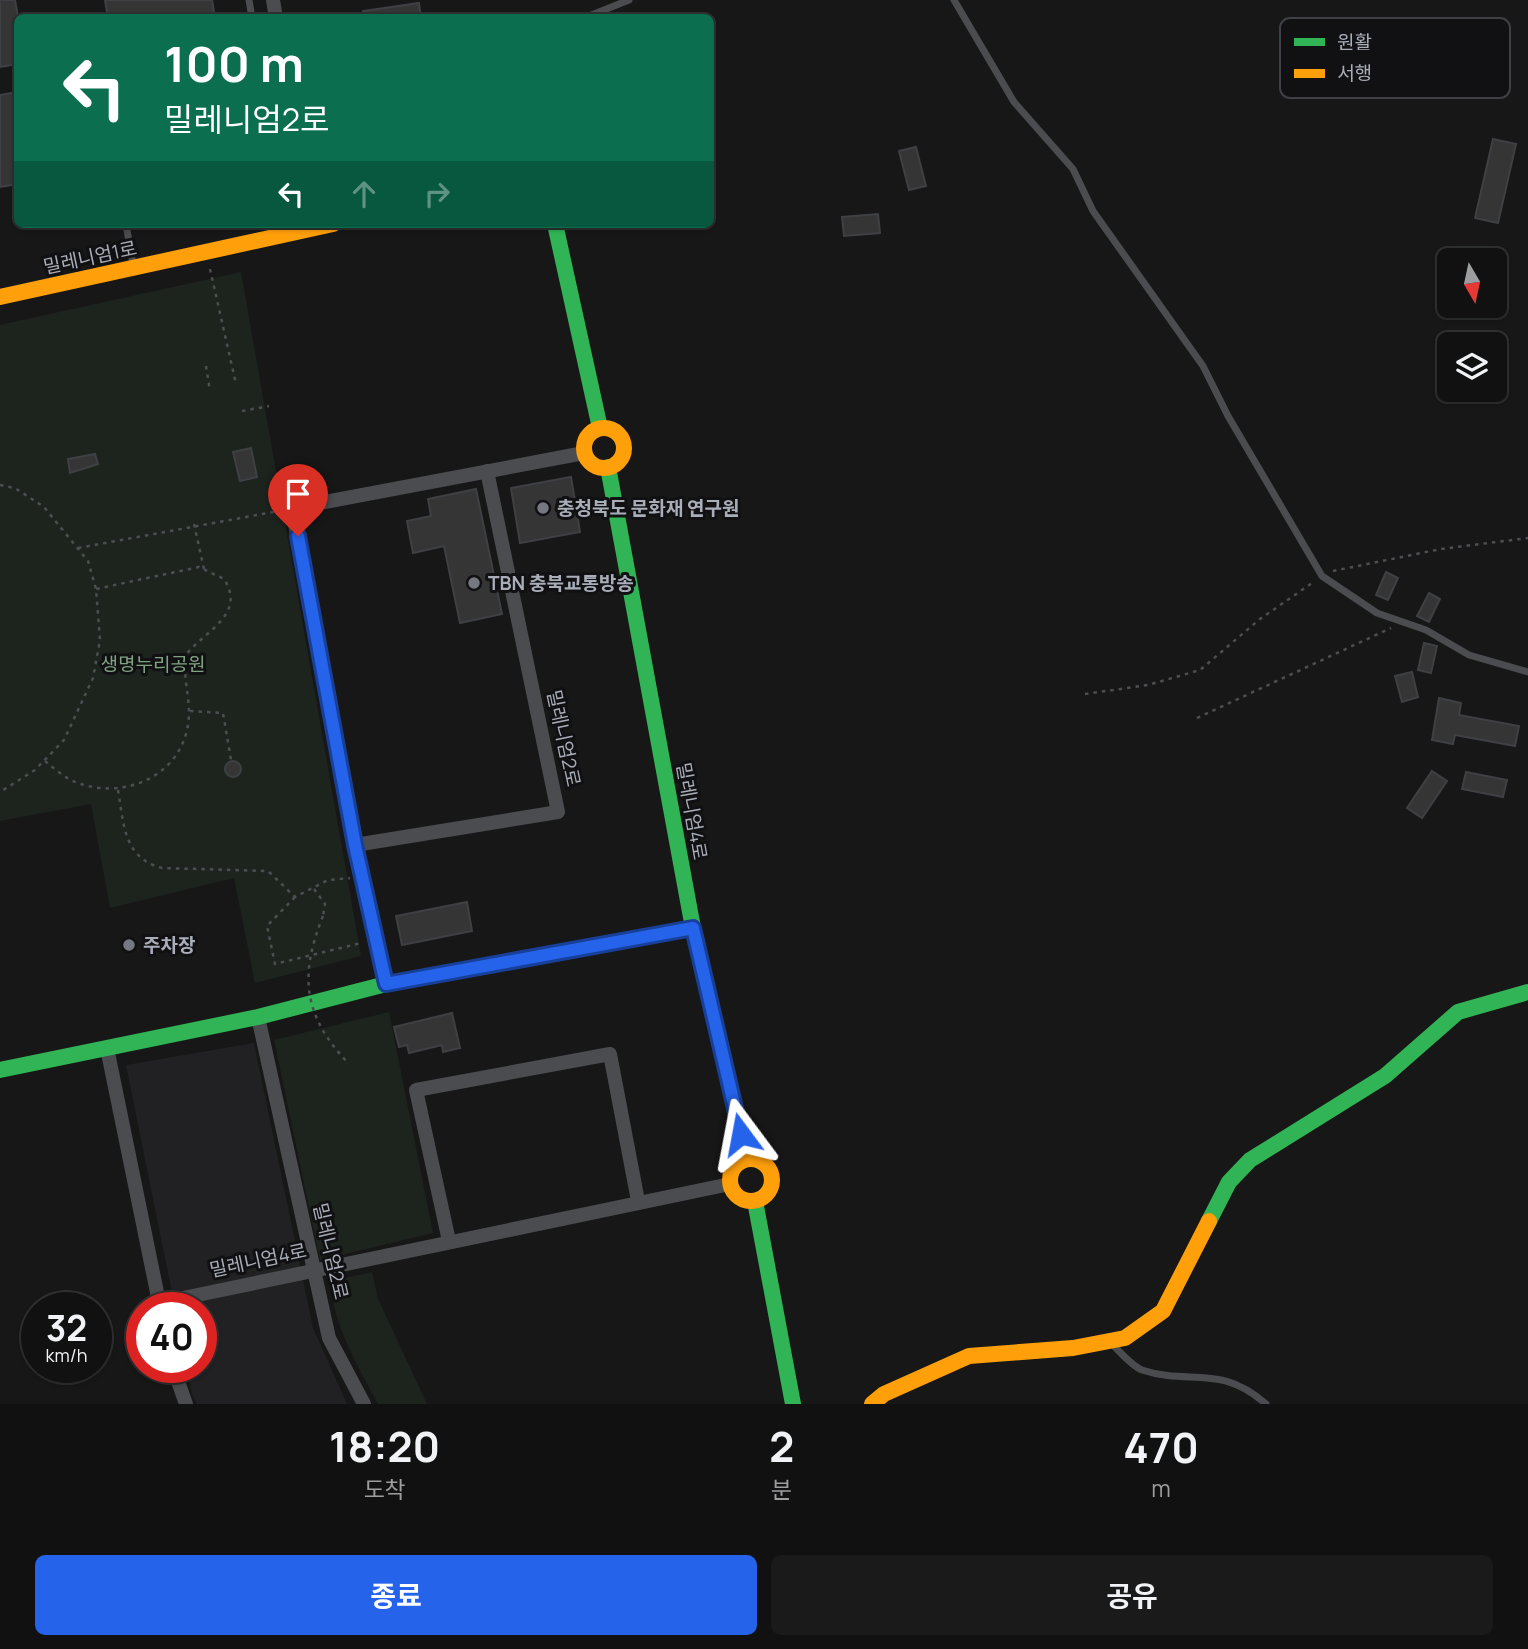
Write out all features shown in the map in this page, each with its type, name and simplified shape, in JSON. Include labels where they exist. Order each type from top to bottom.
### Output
[{"type":"street","name":"밀레니엄1로","points":[[0,297],[133,270],[302,228]]},
{"type":"street","points":[[556,228],[600,429]]},
{"type":"street","points":[[600,429],[618,434],[624,446],[620,459],[608,467],[592,464],[584,453],[585,440],[600,429]]},
{"type":"street","points":[[386,984],[355,845],[295,524],[298,513],[304,506],[584,453]]},
{"type":"street","name":"밀레니엄4로","points":[[608,467],[693,928],[747,1159]]},
{"type":"street","name":"밀레니엄2로","points":[[355,845],[558,812],[487,471]]},
{"type":"street","points":[[0,1070],[258,1017],[386,984],[693,928]]},
{"type":"street","points":[[872,1404],[884,1394],[969,1356],[1073,1348],[1106,1339],[1125,1338],[1163,1311],[1229,1182],[1251,1160],[1385,1076],[1458,1012],[1528,992]]},
{"type":"street","name":"밀레니엄2로","points":[[258,1017],[329,1338],[364,1404]]},
{"type":"street","points":[[107,1048],[156,1292]]},
{"type":"street","points":[[449,1241],[416,1090],[610,1054],[638,1201]]},
{"type":"street","points":[[747,1159],[765,1164],[772,1177],[770,1191],[755,1201],[739,1198],[730,1184],[733,1168],[747,1159]]},
{"type":"street","name":"밀레니엄4로","points":[[217,1292],[638,1201],[730,1184]]},
{"type":"street","points":[[755,1201],[793,1404]]},
{"type":"street","points":[[179,1383],[186,1404]]},
{"type":"lane","points":[[594,14],[629,0]]},
{"type":"lane","points":[[954,0],[1014,102],[1032,125],[1068,161],[1093,211],[1203,366],[1228,416],[1322,576],[1365,607],[1440,637],[1469,655],[1528,672]]},
{"type":"lane","points":[[127,228],[133,270]]},
{"type":"lane","points":[[1106,1339],[1139,1369],[1213,1377],[1248,1389],[1266,1404]]},
{"type":"path","points":[[207,252],[236,384]]},
{"type":"path","points":[[205,366],[210,391]]},
{"type":"path","points":[[242,411],[269,406]]},
{"type":"path","points":[[0,485],[15,488],[44,506],[88,561],[96,589],[100,640],[93,678],[64,740],[45,761],[0,792]]},
{"type":"path","points":[[78,548],[194,524],[304,506]]},
{"type":"path","points":[[194,524],[204,569]]},
{"type":"path","points":[[1086,694],[1148,685],[1200,670],[1260,619],[1322,576],[1354,566],[1441,549],[1528,538]]},
{"type":"path","points":[[45,761],[79,784],[118,790],[146,782],[165,768],[182,747],[190,711],[185,675],[186,655],[215,629],[229,611],[228,586],[223,579],[199,567],[96,589]]},
{"type":"path","points":[[1197,718],[1256,688],[1369,640],[1403,621]]},
{"type":"path","points":[[190,711],[223,713],[231,760]]},
{"type":"path","points":[[118,790],[128,844],[148,864],[162,868],[268,871],[295,897]]},
{"type":"path","points":[[362,876],[328,880],[295,897],[267,926],[275,964],[375,940]]},
{"type":"path","points":[[314,889],[326,904],[308,965],[314,1018],[329,1042],[348,1063]]},
{"type":"shaded area","points":[[254,1043],[313,1328],[347,1404],[197,1404],[190,1383],[217,1383],[217,1292],[172,1292],[126,1065]]},
{"type":"green space","name":"생명누리공원","points":[[241,272],[361,956],[255,983],[234,878],[110,908],[91,804],[0,821],[0,325]]},
{"type":"green space","points":[[389,1012],[433,1233],[320,1260],[274,1040]]},
{"type":"green space","points":[[372,1272],[378,1299],[427,1404],[378,1404],[343,1335],[331,1290],[341,1279]]},
{"type":"building","points":[[0,0],[15,0],[17,14],[14,14],[14,65],[0,67]]},
{"type":"building","points":[[105,0],[212,0],[214,14],[107,14]]},
{"type":"building","points":[[419,3],[420,14],[363,14],[363,11]]},
{"type":"building","points":[[14,93],[14,185],[0,187],[0,95]]},
{"type":"building","points":[[1493,139],[1516,144],[1498,223],[1475,218]]},
{"type":"building","points":[[916,147],[926,186],[909,190],[899,151]]},
{"type":"building","points":[[878,214],[880,233],[844,236],[842,217]]},
{"type":"building","points":[[251,448],[257,477],[240,481],[233,452]]},
{"type":"building","points":[[95,454],[98,464],[70,473],[68,459]]},
{"type":"building","points":[[571,477],[580,532],[520,543],[511,488]]},
{"type":"building","name":"TBN 충북교통방송","points":[[476,489],[502,614],[460,623],[444,546],[413,553],[407,521],[431,516],[428,499]]},
{"type":"building","points":[[1386,572],[1398,578],[1388,600],[1376,595]]},
{"type":"building","points":[[1429,593],[1440,599],[1429,622],[1417,616]]},
{"type":"building","points":[[1424,643],[1437,646],[1431,673],[1418,670]]},
{"type":"building","points":[[1412,672],[1418,697],[1402,702],[1395,676]]},
{"type":"building","points":[[1439,698],[1461,703],[1459,715],[1519,726],[1515,746],[1455,735],[1453,744],[1432,740]]},
{"type":"building","points":[[233,761],[239,763],[239,775],[233,777],[227,775],[225,769],[227,763]]},
{"type":"building","points":[[1432,771],[1447,781],[1422,818],[1407,808]]},
{"type":"building","points":[[1466,772],[1507,780],[1503,797],[1462,789]]},
{"type":"building","points":[[467,902],[472,931],[402,945],[396,916]]},
{"type":"building","points":[[452,1013],[460,1048],[443,1052],[442,1045],[409,1053],[407,1045],[399,1047],[394,1027]]},
{"type":"traffic: fast","points":[[556,228],[600,428]]},
{"type":"traffic: fast","points":[[608,467],[693,928],[747,1159]]},
{"type":"traffic: fast","points":[[0,1070],[258,1017],[386,984],[508,962]]},
{"type":"traffic: fast","points":[[1209,1221],[1229,1182],[1250,1160],[1385,1076],[1458,1012],[1528,992]]},
{"type":"traffic: fast","points":[[755,1201],[793,1404]]},
{"type":"traffic: slow","points":[[0,297],[315,228]]},
{"type":"traffic: slow","points":[[604,428],[618,434],[624,448],[618,462],[604,468],[590,462],[584,448],[590,434],[604,428]]},
{"type":"traffic: slow","points":[[508,962],[693,928]]},
{"type":"traffic: slow","points":[[751,1159],[766,1165],[772,1180],[766,1195],[751,1201],[736,1195],[730,1180],[736,1165],[751,1159]]},
{"type":"traffic: slow","points":[[872,1404],[884,1394],[969,1356],[1073,1348],[1125,1338],[1163,1311],[1209,1221]]},
{"type":"place","name":"충청북도 문화재 연구원","points":[[543,508]]},
{"type":"place","name":"TBN 충북교통방송","points":[[474,583]]},
{"type":"place","name":"주차장","points":[[129,945]]},
{"type":"route","points":[[298,536],[355,845],[386,984],[693,928],[741,1134]]}]
